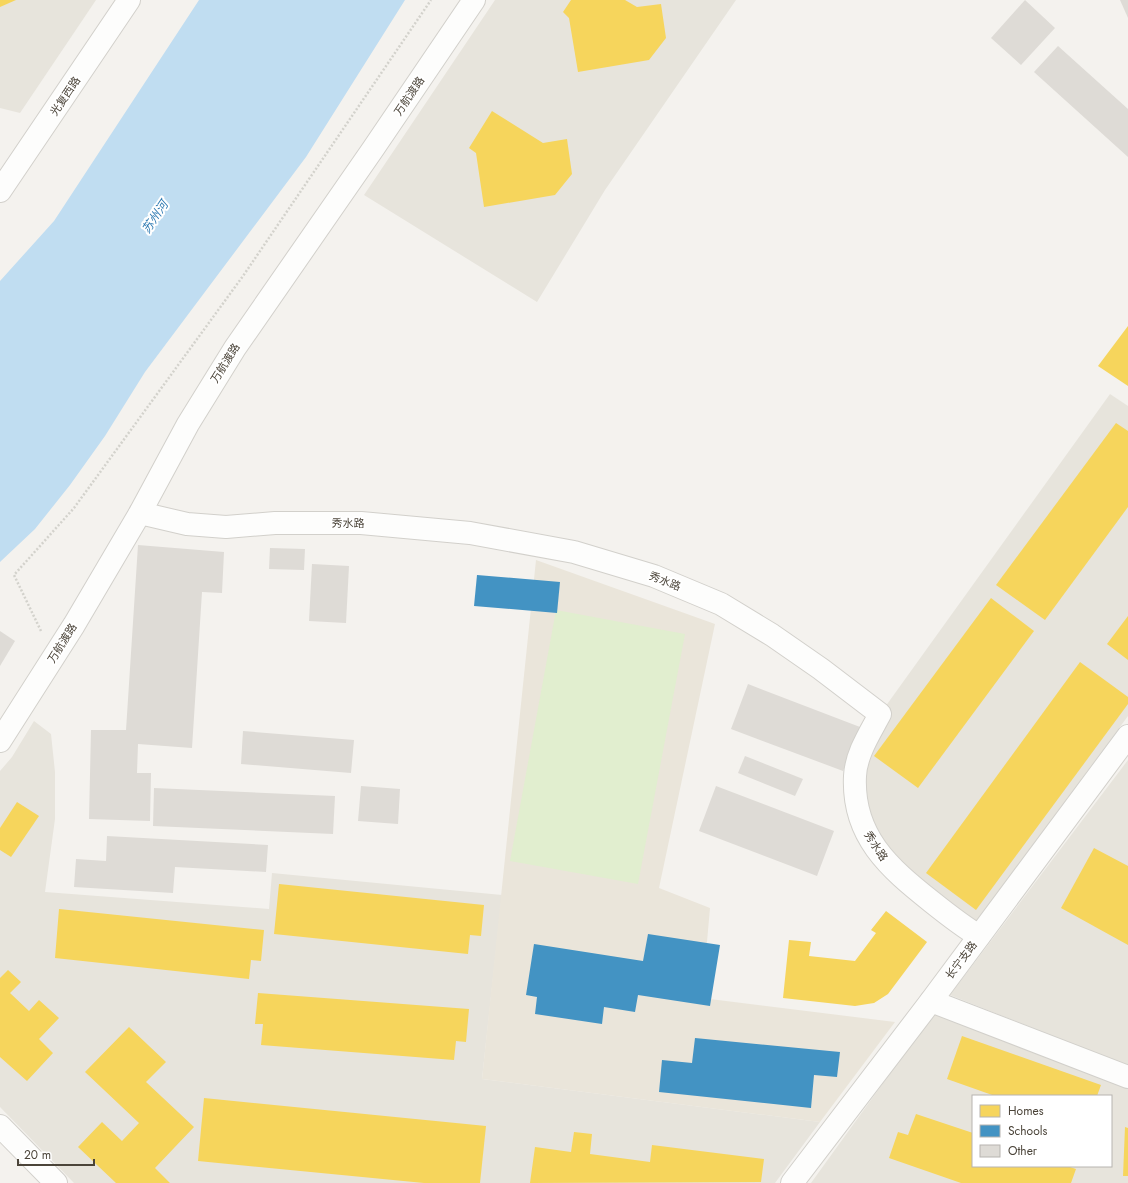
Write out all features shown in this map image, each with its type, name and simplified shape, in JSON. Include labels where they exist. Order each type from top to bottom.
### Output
[{"type":"street","name":"光复西路","points":[[1,186],[129,0]]},
{"type":"street","name":"万航渡路","points":[[0,741],[74,624],[140,513],[188,424],[235,348],[373,150],[474,0]]},
{"type":"street","name":"秀水路","points":[[140,513],[187,524],[226,527],[275,522],[361,523],[470,533],[574,552],[654,576],[721,604],[772,635],[821,669],[880,714],[863,745],[855,775],[856,802],[866,832],[882,858],[907,882],[979,936]]},
{"type":"street","name":"长宁支路","points":[[792,1183],[1128,736]]},
{"type":"street","points":[[931,1000],[1128,1076]]},
{"type":"street","points":[[0,1126],[56,1183]]},
{"type":"path","points":[[37,637],[41,631],[14,575],[74,508],[239,282],[431,0]]},
{"type":"shaded area","points":[[0,0],[96,0],[20,113],[0,108]]},
{"type":"shaded area","points":[[495,0],[736,0],[605,190],[537,302],[364,195]]},
{"type":"shaded area","points":[[1110,394],[1128,406],[1128,716],[969,931],[866,832],[863,745],[880,714]]},
{"type":"shaded area","points":[[536,560],[715,624],[659,888],[710,908],[702,998],[895,1022],[820,1122],[482,1079]]},
{"type":"shaded area","points":[[34,721],[51,734],[55,772],[55,819],[45,892],[269,909],[272,873],[502,895],[482,1079],[820,1122],[775,1183],[74,1183],[0,1107],[0,771],[12,757]]},
{"type":"shaded area","points":[[1128,760],[1128,1066],[950,995]]},
{"type":"shaded area","points":[[933,1014],[1128,1088],[1128,1183],[811,1183]]},
{"type":"green space","points":[[556,610],[685,634],[638,884],[510,861]]},
{"type":"water","name":"苏州河","points":[[199,0],[405,0],[306,157],[145,372],[105,436],[70,485],[35,529],[0,562],[0,281],[54,221]]},
{"type":"building: Homes","points":[[0,0],[16,0],[0,7]]},
{"type":"building: Homes","points":[[571,0],[625,0],[637,7],[661,4],[666,38],[649,60],[578,72],[569,18],[563,12]]},
{"type":"building: Homes","points":[[492,111],[543,143],[567,139],[572,174],[555,195],[484,207],[476,153],[469,148]]},
{"type":"building: Homes","points":[[1128,326],[1128,386],[1098,366]]},
{"type":"building: Homes","points":[[1116,423],[1128,431],[1128,507],[1045,620],[996,585]]},
{"type":"building: Homes","points":[[991,598],[1034,631],[918,788],[874,756]]},
{"type":"building: Homes","points":[[1128,616],[1128,660],[1107,644]]},
{"type":"building: Homes","points":[[1080,662],[1128,697],[1128,704],[976,910],[926,873]]},
{"type":"building: Homes","points":[[17,802],[39,816],[11,857],[0,850],[0,828]]},
{"type":"building: Homes","points":[[1094,848],[1128,866],[1128,945],[1061,908]]},
{"type":"building: Homes","points":[[279,884],[484,905],[481,936],[470,935],[468,954],[274,934]]},
{"type":"building: Homes","points":[[59,909],[264,930],[261,961],[251,960],[249,979],[55,958]]},
{"type":"building: Homes","points":[[886,911],[927,942],[888,994],[874,1003],[855,1006],[783,998],[789,940],[811,942],[809,956],[855,961],[876,933],[871,930]]},
{"type":"building: Homes","points":[[8,970],[21,982],[10,993],[29,1011],[39,1000],[59,1018],[39,1039],[53,1053],[27,1081],[0,1057],[0,978]]},
{"type":"building: Homes","points":[[258,993],[469,1009],[466,1042],[456,1041],[454,1060],[261,1045],[263,1024],[255,1024]]},
{"type":"building: Homes","points":[[129,1027],[166,1062],[146,1082],[194,1127],[155,1168],[170,1183],[116,1183],[78,1147],[102,1122],[122,1141],[139,1123],[85,1072]]},
{"type":"building: Homes","points":[[962,1036],[1101,1085],[1097,1095],[992,1095],[947,1079]]},
{"type":"building: Homes","points":[[204,1098],[486,1126],[480,1183],[424,1183],[198,1161]]},
{"type":"building: Homes","points":[[916,1114],[972,1133],[972,1167],[1070,1167],[1076,1169],[1071,1183],[961,1183],[889,1158],[898,1132],[908,1135]]},
{"type":"building: Homes","points":[[1125,1127],[1128,1128],[1128,1176],[1123,1176]]},
{"type":"building: Homes","points":[[574,1132],[592,1134],[590,1154],[650,1162],[652,1145],[764,1159],[761,1182],[530,1183],[535,1147],[571,1152]]},
{"type":"building: Schools","points":[[477,575],[560,582],[557,613],[474,606]]},
{"type":"building: Schools","points":[[648,934],[720,945],[710,1006],[638,995],[635,1012],[604,1007],[602,1024],[535,1014],[537,997],[526,995],[534,944],[643,961]]},
{"type":"building: Schools","points":[[695,1038],[840,1052],[837,1077],[814,1075],[811,1108],[659,1092],[662,1060],[692,1063]]},
{"type":"building: Other","points":[[1025,0],[1055,28],[1021,65],[991,38]]},
{"type":"building: Other","points":[[1120,0],[1128,0],[1128,18]]},
{"type":"building: Other","points":[[1058,46],[1128,109],[1128,157],[1034,72]]},
{"type":"building: Other","points":[[138,545],[224,552],[222,593],[202,592],[192,748],[138,744],[137,773],[151,773],[150,821],[89,819],[91,730],[126,730]]},
{"type":"building: Other","points":[[270,548],[305,549],[304,570],[269,569]]},
{"type":"building: Other","points":[[312,564],[349,566],[346,623],[309,621]]},
{"type":"building: Other","points":[[0,631],[15,641],[0,666]]},
{"type":"building: Other","points":[[748,684],[860,727],[843,771],[731,729]]},
{"type":"building: Other","points":[[243,731],[354,740],[351,773],[241,764]]},
{"type":"building: Other","points":[[745,756],[803,779],[795,796],[738,773]]},
{"type":"building: Other","points":[[361,786],[400,789],[398,824],[358,821]]},
{"type":"building: Other","points":[[716,786],[834,831],[817,876],[699,831]]},
{"type":"building: Other","points":[[154,788],[335,796],[333,834],[153,826]]},
{"type":"building: Other","points":[[107,836],[268,845],[266,872],[175,867],[173,893],[74,887],[76,859],[106,861]]}]
